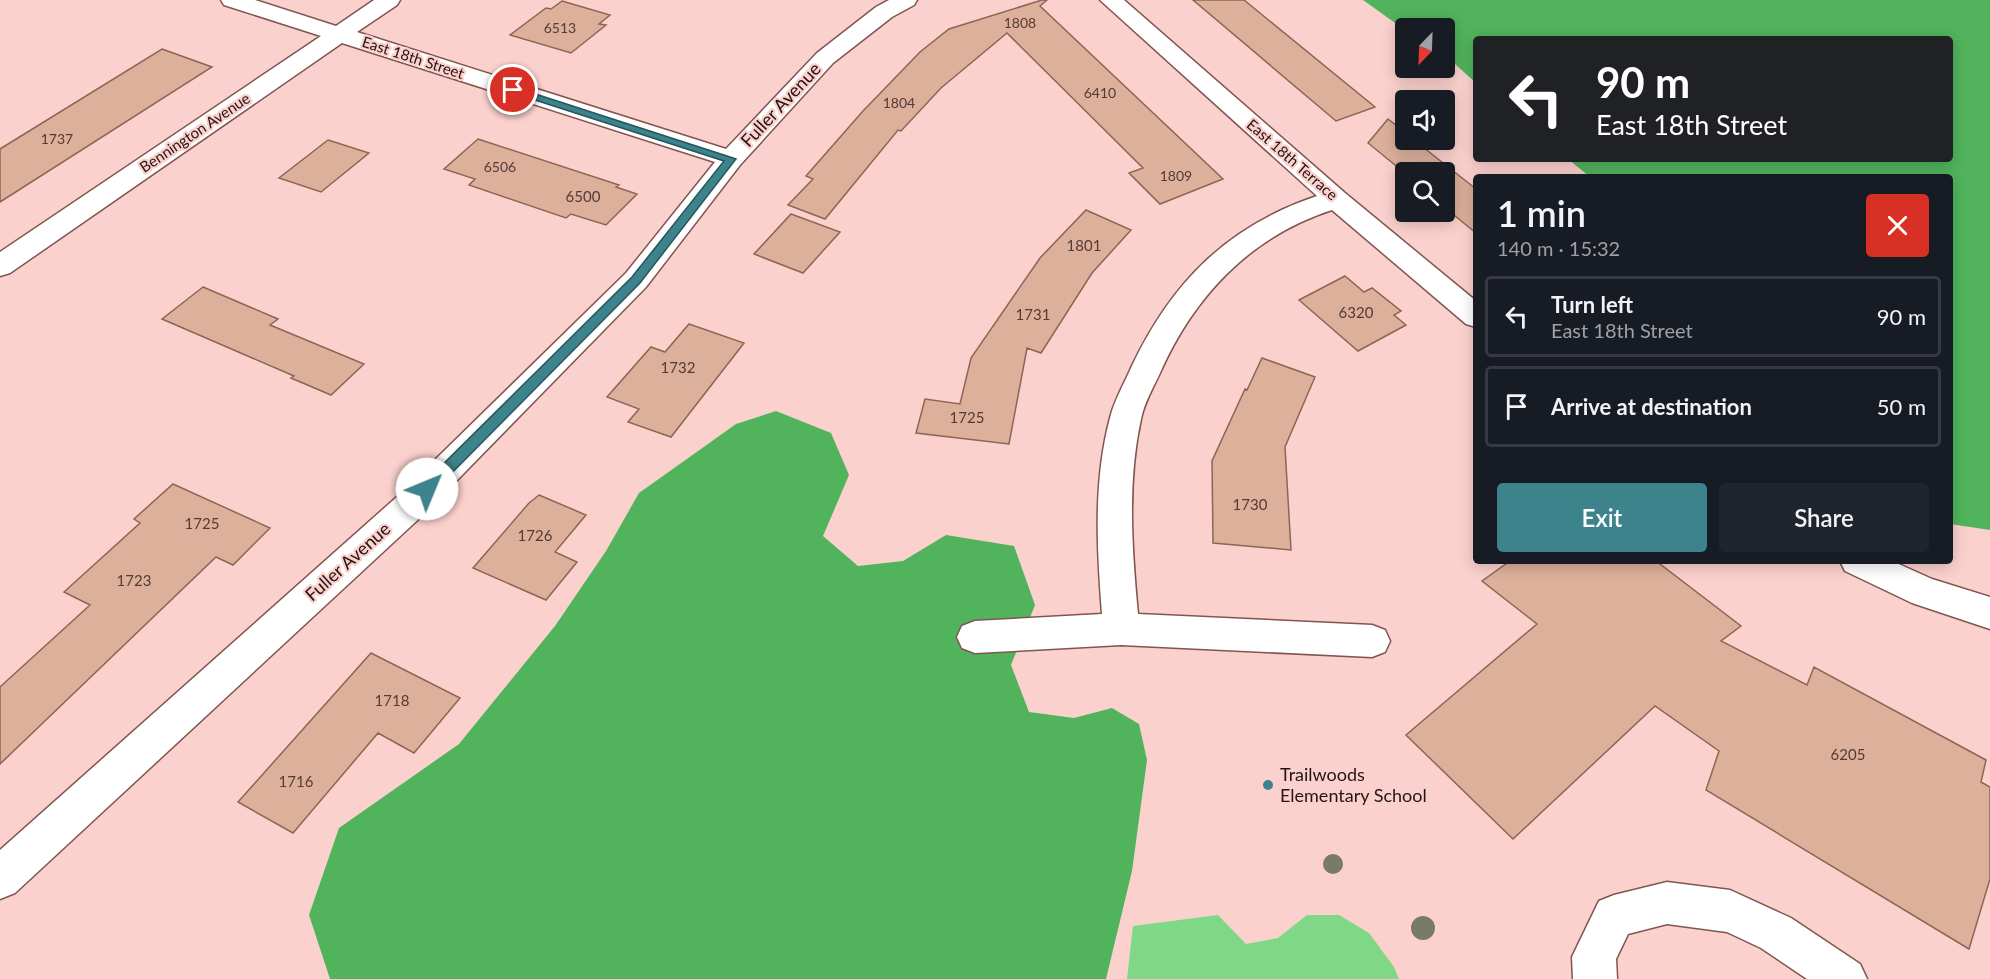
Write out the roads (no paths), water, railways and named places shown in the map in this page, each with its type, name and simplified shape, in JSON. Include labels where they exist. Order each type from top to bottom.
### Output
[{"type":"street","name":"East 18th Street","points":[[232,0],[731,159]]},
{"type":"street","name":"Bennington Avenue","points":[[0,266],[389,0]]},
{"type":"street","name":"Fuller Avenue","points":[[0,878],[419,497],[636,280],[731,159],[825,58],[884,12],[906,0]]},
{"type":"street","name":"East 18th Terrace","points":[[1110,0],[1336,199],[1473,314]]},
{"type":"street","points":[[1121,629],[1115,566],[1115,526],[1125,418],[1149,361],[1172,316],[1206,274],[1240,245],[1282,219],[1336,199]]},
{"type":"street","points":[[1863,564],[1924,592],[1990,613]]},
{"type":"street","points":[[975,636],[1121,629],[1372,641]]},
{"type":"street","points":[[1595,979],[1594,957],[1614,916],[1667,903],[1730,911],[1776,933],[1845,979]]},
{"type":"place","name":"Trailwoods Elementary School","points":[[1268,785]]}]
